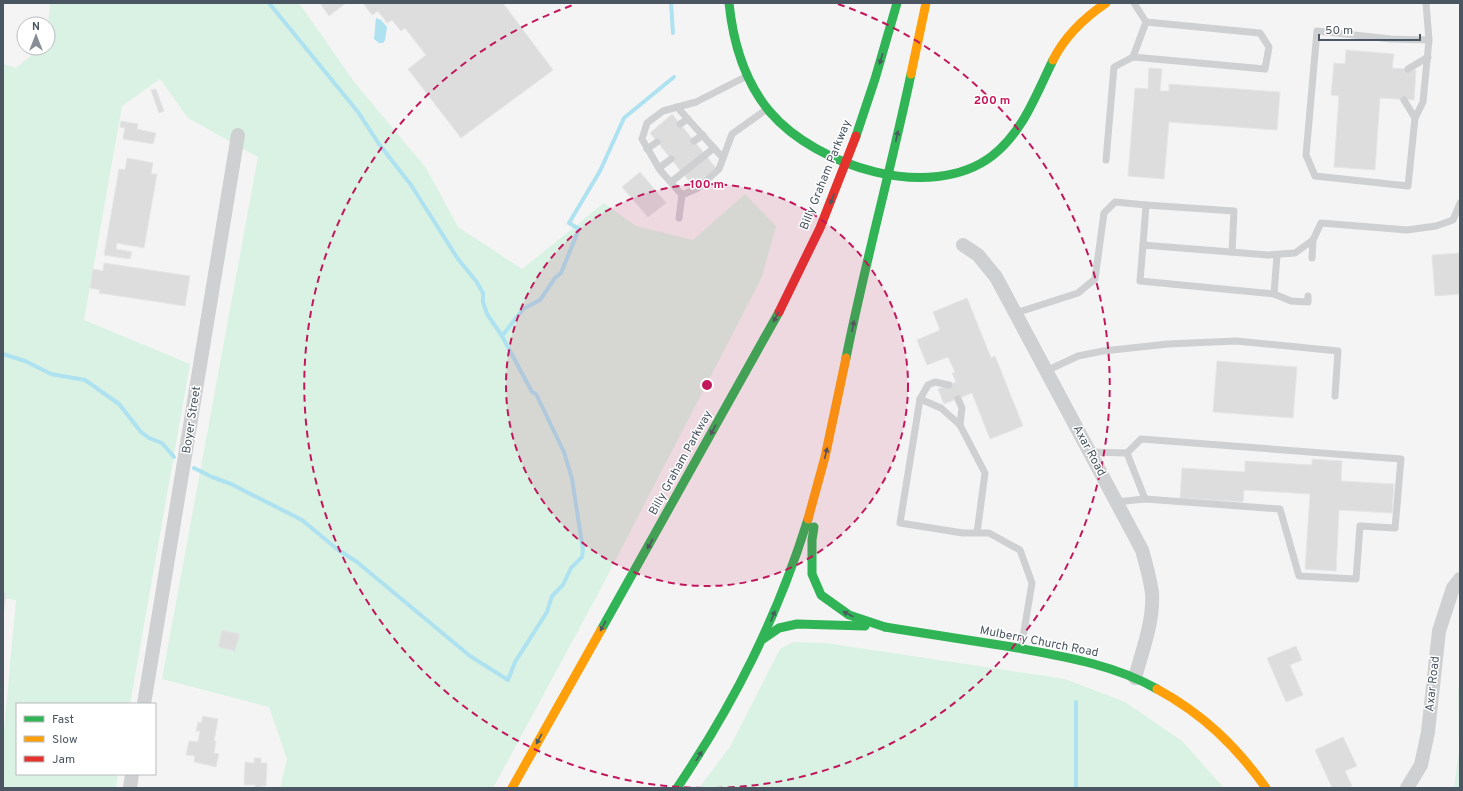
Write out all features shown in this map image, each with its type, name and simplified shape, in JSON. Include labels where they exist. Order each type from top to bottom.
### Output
[{"type":"main road","points":[[729,3],[731,26],[738,54],[747,76],[756,93],[778,121],[808,144],[846,163],[875,172],[901,177],[924,178],[967,171],[979,165],[1001,149],[1022,124],[1062,44],[1077,26],[1106,3]]},
{"type":"main road","points":[[890,3],[892,22]]},
{"type":"main road","name":"Billy Graham Parkway","points":[[512,788],[785,300],[828,208],[846,163],[869,98],[897,3]]},
{"type":"main road","points":[[677,788],[718,726],[763,639],[790,573],[810,513],[832,432],[860,291],[889,174],[926,3]]},
{"type":"main road","points":[[821,475],[812,540],[812,574],[821,595],[848,615],[885,627]]},
{"type":"main road","points":[[763,639],[779,628],[797,624],[885,627]]},
{"type":"main road","name":"Mulberry Church Road","points":[[885,627],[1072,658],[1103,666],[1135,678],[1157,688],[1185,705],[1210,724],[1246,760],[1266,788]]},
{"type":"street","name":"Boyer Street","points":[[144,703],[166,565],[188,447],[238,135]]},
{"type":"street","name":"Axar Road","points":[[964,246],[978,255],[996,276],[1142,550],[1149,572],[1152,607],[1149,626],[1135,678]]},
{"type":"street","name":"Axar Road","points":[[1407,788],[1421,765],[1428,732],[1439,631],[1453,588],[1460,579]]},
{"type":"street","points":[[130,788],[132,775]]},
{"type":"lane","points":[[1134,3],[1146,22]]},
{"type":"lane","points":[[1426,3],[1430,40],[1423,102],[1415,118],[1408,186],[1315,176],[1306,155],[1317,31],[1391,39],[1430,40]]},
{"type":"lane","points":[[1106,160],[1114,67],[1133,57],[1265,69],[1268,47],[1260,32],[1146,22]]},
{"type":"lane","points":[[1133,57],[1146,22]]},
{"type":"lane","points":[[1408,69],[1428,57]]},
{"type":"lane","points":[[679,218],[682,194],[659,168],[642,139],[647,123],[663,110],[696,102],[747,76]]},
{"type":"lane","points":[[1404,100],[1415,118]]},
{"type":"lane","points":[[677,107],[723,158]]},
{"type":"lane","points":[[682,194],[698,188],[719,169],[732,134],[767,108]]},
{"type":"lane","points":[[680,124],[688,119]]},
{"type":"lane","points":[[694,141],[703,135]]},
{"type":"lane","points":[[647,149],[657,142]]},
{"type":"lane","points":[[671,182],[714,148]]},
{"type":"lane","points":[[659,168],[671,159]]},
{"type":"lane","points":[[1016,313],[1078,293],[1095,279],[1104,213],[1115,202],[1234,211],[1232,252]]},
{"type":"lane","points":[[1312,258],[1313,240],[1321,223],[1407,230],[1436,226],[1453,220],[1460,203]]},
{"type":"lane","points":[[1146,205],[1140,282],[1274,294],[1291,301],[1308,302],[1308,296]]},
{"type":"lane","points":[[1143,245],[1277,255],[1295,253],[1313,240]]},
{"type":"lane","points":[[1274,294],[1277,255]]},
{"type":"lane","points":[[1046,371],[1078,356],[1103,351],[1168,344],[1236,341],[1338,351],[1335,396]]},
{"type":"lane","points":[[949,385],[935,382],[928,385],[920,399],[900,523],[964,533],[989,533],[1020,550],[1032,583],[1021,649]]},
{"type":"lane","points":[[958,398],[962,408],[960,425]]},
{"type":"lane","points":[[920,399],[941,408],[960,425],[985,473],[977,533]]},
{"type":"lane","points":[[1089,452],[1127,453],[1141,439],[1401,459],[1395,528],[1360,526],[1356,579],[1299,576],[1280,509],[1145,499],[1116,502]]},
{"type":"lane","points":[[1127,453],[1145,499]]},
{"type":"green space","points":[[50,3],[299,3],[355,83],[426,168],[458,227],[522,269],[604,203],[636,226],[693,240],[745,194],[776,226],[762,277],[599,592],[493,788],[280,788],[287,759],[269,707],[162,679],[258,157],[188,118],[160,79],[122,106],[84,320],[190,364],[130,703],[16,703],[16,775],[118,775],[116,788],[3,788],[3,741],[16,600],[3,598],[3,64],[16,68],[30,56],[56,56],[56,16],[49,16]]},
{"type":"green space","points":[[793,642],[826,643],[1065,679],[1125,702],[1182,741],[1224,788],[699,788],[730,747],[780,649]]},
{"type":"green space","points":[[1460,688],[1460,788],[1454,788],[1459,751],[1458,689]]},
{"type":"water","points":[[376,18],[381,20],[387,27],[385,40],[383,43],[379,43],[374,39]]},
{"type":"building","points":[[320,3],[346,3],[329,16]]},
{"type":"building","points":[[363,3],[503,3],[553,70],[461,138],[408,69],[426,55],[405,28],[401,31],[392,20],[387,23],[378,11],[372,15]]},
{"type":"building","points":[[1346,50],[1394,54],[1392,68],[1416,70],[1414,100],[1380,98],[1375,170],[1334,167],[1339,96],[1331,95],[1334,63],[1345,64]]},
{"type":"building","points":[[1149,68],[1162,69],[1160,91],[1169,91],[1169,84],[1280,92],[1277,130],[1169,122],[1164,179],[1128,176],[1135,88],[1148,89]]},
{"type":"building","points":[[156,89],[164,111],[159,113],[151,90]]},
{"type":"building","points":[[672,114],[716,168],[693,186],[650,133]]},
{"type":"building","points":[[121,121],[138,124],[137,129],[156,133],[153,144],[123,139],[125,128],[120,127]]},
{"type":"building","points":[[127,158],[153,163],[151,174],[157,174],[144,248],[117,243],[116,249],[132,252],[130,259],[104,255],[119,169],[125,170]]},
{"type":"building","points":[[640,172],[666,203],[648,217],[622,187]]},
{"type":"building","points":[[1460,253],[1460,294],[1435,296],[1432,255]]},
{"type":"building","points":[[104,263],[190,276],[185,306],[99,293],[100,290],[90,288],[93,269],[103,271]]},
{"type":"building","points":[[967,298],[991,358],[995,356],[1023,426],[990,439],[972,393],[944,404],[938,389],[956,382],[952,373],[955,372],[948,357],[927,365],[917,340],[940,330],[933,312]]},
{"type":"building","points":[[1217,361],[1297,367],[1293,418],[1213,412]]},
{"type":"building","points":[[1312,459],[1342,461],[1341,481],[1394,484],[1392,513],[1339,510],[1336,571],[1305,569],[1310,494],[1244,490],[1243,502],[1180,498],[1182,468],[1245,472],[1245,461],[1312,465]]},
{"type":"building","points":[[3,593],[6,593],[3,617]]},
{"type":"building","points":[[222,630],[240,634],[235,651],[218,647]]},
{"type":"building","points":[[1296,646],[1302,660],[1290,665],[1303,695],[1286,702],[1267,658]]},
{"type":"building","points":[[203,716],[218,719],[214,741],[216,741],[214,753],[219,754],[216,767],[194,762],[195,756],[186,755],[189,741],[198,742],[200,731],[196,731],[198,722],[201,723]]},
{"type":"building","points":[[1343,737],[1357,766],[1345,771],[1352,786],[1347,788],[1332,788],[1315,750]]},
{"type":"building","points":[[254,758],[261,758],[261,763],[267,763],[266,786],[261,786],[261,788],[255,788],[255,785],[244,785],[245,762],[254,763]]},
{"type":"waterway","points":[[194,468],[231,484],[302,520],[337,549],[357,562],[470,656],[508,680],[515,662],[547,612],[552,596],[563,585],[571,568],[582,557],[583,550],[572,479],[564,452],[536,394],[532,392],[502,336],[487,314],[483,302],[483,293],[476,281],[458,259],[411,185],[379,144],[358,112],[269,3]]},
{"type":"waterway","points":[[671,3],[673,33]]},
{"type":"waterway","points":[[502,336],[523,309],[540,300],[555,278],[561,273],[579,229],[569,223],[600,171],[624,118],[674,77]]},
{"type":"waterway","points":[[3,354],[25,361],[51,374],[85,380],[119,404],[141,432],[149,438],[162,443],[174,457]]},
{"type":"waterway","points":[[1076,702],[1076,788]]},
{"type":"traffic: fast","points":[[729,3],[733,32],[741,60],[753,87],[770,112],[790,131],[815,148],[844,162],[875,172],[907,177],[938,177],[967,170],[992,156],[1012,136],[1028,112],[1053,60]]},
{"type":"traffic: fast","points":[[856,136],[875,79],[897,3]]},
{"type":"traffic: fast","points":[[846,358],[861,287],[911,74]]},
{"type":"traffic: fast","points":[[601,630],[779,312]]},
{"type":"traffic: fast","points":[[677,788],[718,724],[753,658],[783,591],[808,519]]},
{"type":"traffic: fast","points":[[814,527],[812,540],[812,574],[821,595],[849,615],[885,627]]},
{"type":"traffic: fast","points":[[763,639],[779,628],[797,624],[865,626]]},
{"type":"traffic: fast","points":[[885,627],[1012,647],[1086,662],[1123,673],[1157,689]]},
{"type":"traffic: slow","points":[[911,74],[926,3]]},
{"type":"traffic: slow","points":[[1053,60],[1069,35],[1090,15],[1106,3]]},
{"type":"traffic: slow","points":[[808,519],[825,457],[846,358]]},
{"type":"traffic: slow","points":[[512,788],[601,630]]},
{"type":"traffic: slow","points":[[1157,689],[1189,709],[1218,732],[1243,758],[1266,788]]},
{"type":"traffic: jam","points":[[779,312],[820,228],[856,136]]}]
